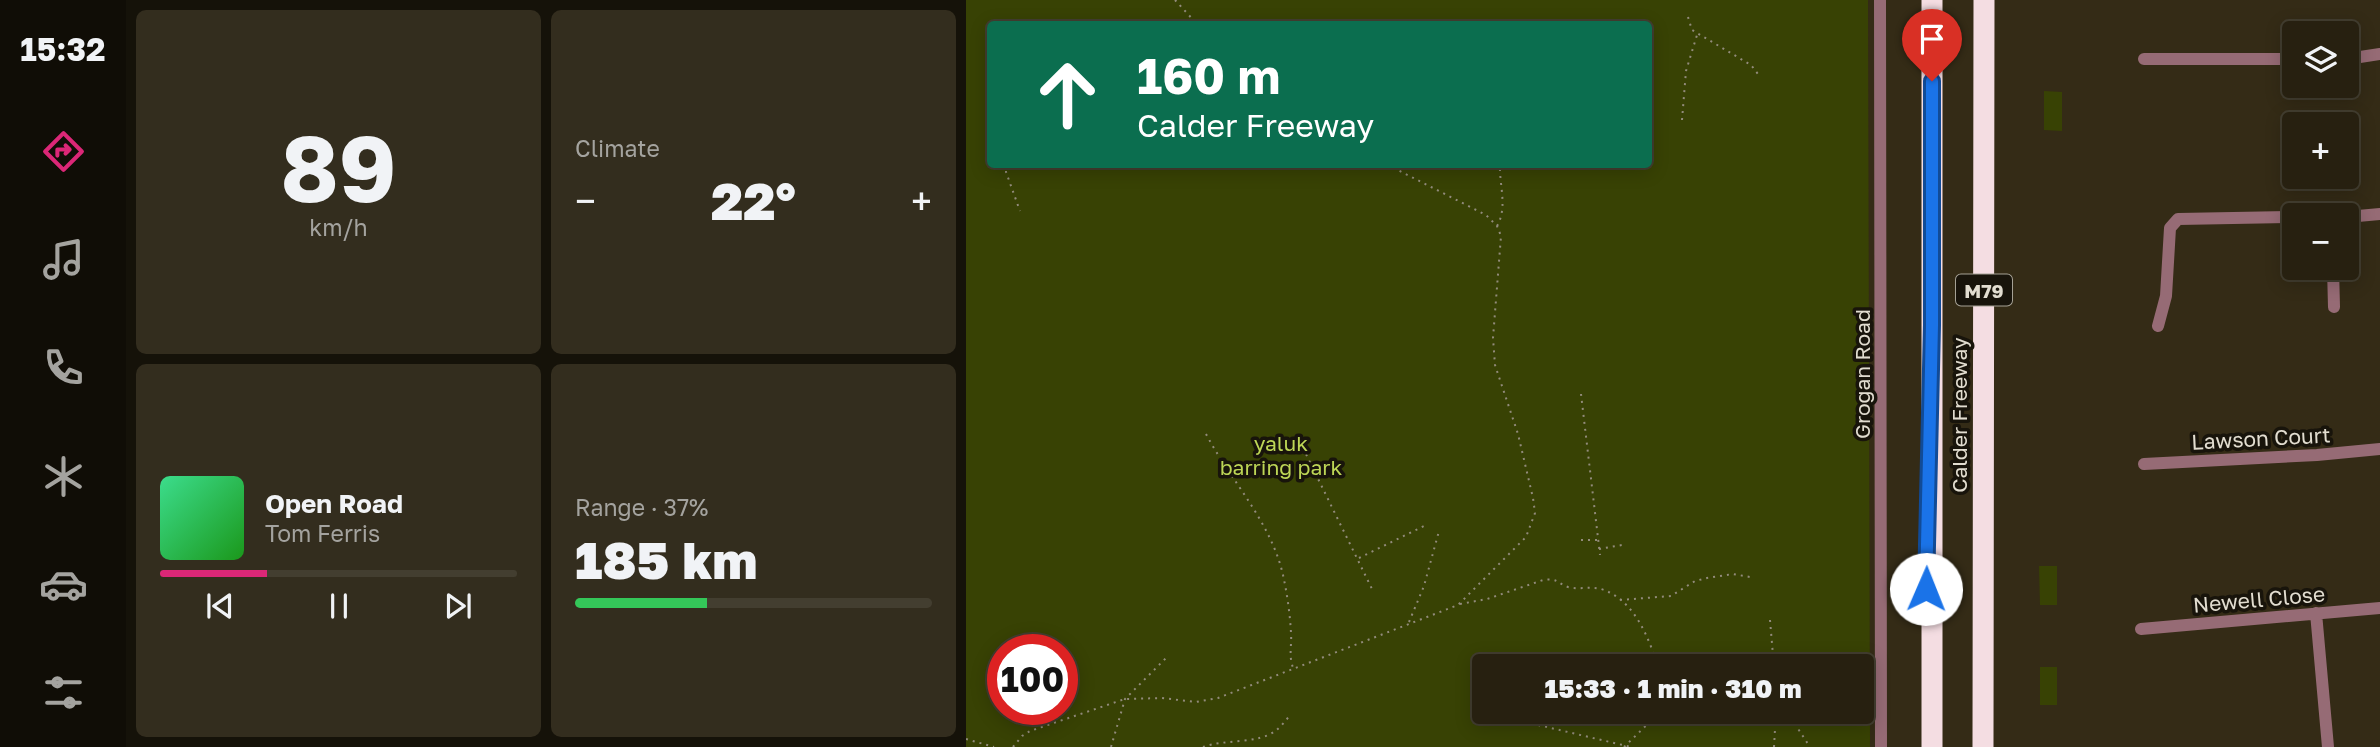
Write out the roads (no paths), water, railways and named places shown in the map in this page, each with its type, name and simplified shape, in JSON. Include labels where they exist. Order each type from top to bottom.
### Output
[{"type":"highway","name":"Calder Freeway","points":[[1932,0],[1932,747]]},
{"type":"highway","name":"Calder Freeway","points":[[1983,747],[1984,0]]},
{"type":"highway","points":[[1923,747],[1932,325]]},
{"type":"highway","points":[[1984,580],[1994,747]]},
{"type":"street","name":"Grogan Road","points":[[1881,0],[1881,747]]},
{"type":"street","points":[[2359,57],[2380,54]]},
{"type":"street","points":[[2144,59],[2282,60]]},
{"type":"street","points":[[2359,216],[2380,214]]},
{"type":"street","points":[[2158,326],[2166,296],[2171,228],[2178,219],[2282,218]]},
{"type":"street","points":[[2333,280],[2334,307]]},
{"type":"street","name":"Lawson Court","points":[[2144,464],[2380,449]]},
{"type":"street","name":"Newell Close","points":[[2141,629],[2380,608]]},
{"type":"street","points":[[2316,613],[2328,747]]},
{"type":"park label","name":"yaluk barring park","points":[[1281,455]]}]
